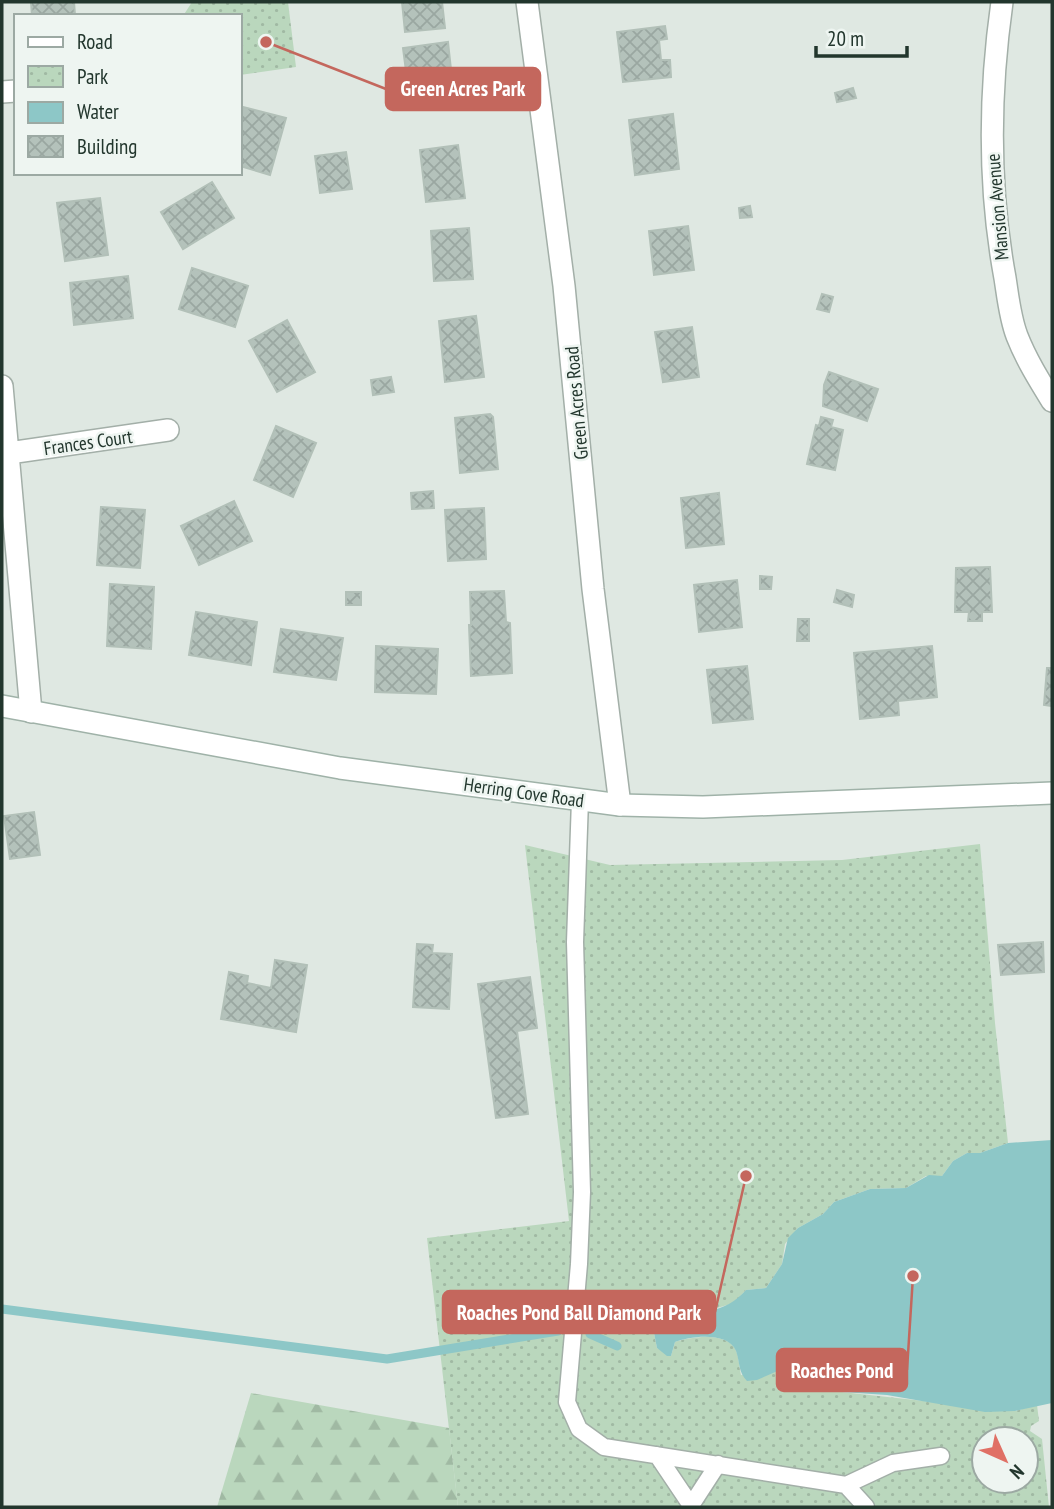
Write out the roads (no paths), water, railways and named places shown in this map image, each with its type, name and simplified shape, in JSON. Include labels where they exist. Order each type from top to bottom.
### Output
[{"type":"street","name":"Green Acres Road","points":[[527,2],[564,286],[593,589],[620,805]]},
{"type":"street","name":"Mansion Avenue","points":[[1002,2],[996,45],[992,121],[996,221],[1016,334],[1030,365],[1052,401]]},
{"type":"street","points":[[2,386],[31,712]]},
{"type":"street","name":"Frances Court","points":[[9,453],[168,430]]},
{"type":"street","name":"Herring Cove Road","points":[[2,706],[341,768],[620,805],[703,807],[1052,793]]},
{"type":"lane","points":[[580,800],[575,942],[582,1192],[567,1402],[579,1429],[604,1447],[846,1485],[894,1463],[941,1456]]},
{"type":"lane","points":[[656,1455],[692,1505],[718,1464]]},
{"type":"lane","points":[[846,1485],[866,1507]]},
{"type":"water","points":[[1052,1140],[1052,1403],[1015,1411],[985,1412],[887,1395],[842,1392],[810,1384],[794,1367],[789,1366],[757,1380],[747,1381],[736,1351],[725,1340],[699,1337],[682,1340],[675,1342],[671,1356],[667,1356],[657,1348],[654,1333],[639,1320],[644,1311],[659,1304],[671,1303],[708,1311],[729,1304],[746,1290],[766,1288],[782,1264],[788,1238],[798,1228],[823,1214],[834,1202],[870,1189],[906,1188],[929,1175],[942,1176],[953,1161],[967,1153],[980,1153],[1008,1143]]},
{"type":"waterway","points":[[2,1309],[387,1359],[558,1331]]},
{"type":"waterway","points":[[590,1334],[617,1346]]},
{"type":"place","name":"Green Acres Park","points":[[266,42]]},
{"type":"place","name":"Roaches Pond Ball Diamond Park","points":[[746,1176]]},
{"type":"place","name":"Roaches Pond","points":[[913,1276]]}]
